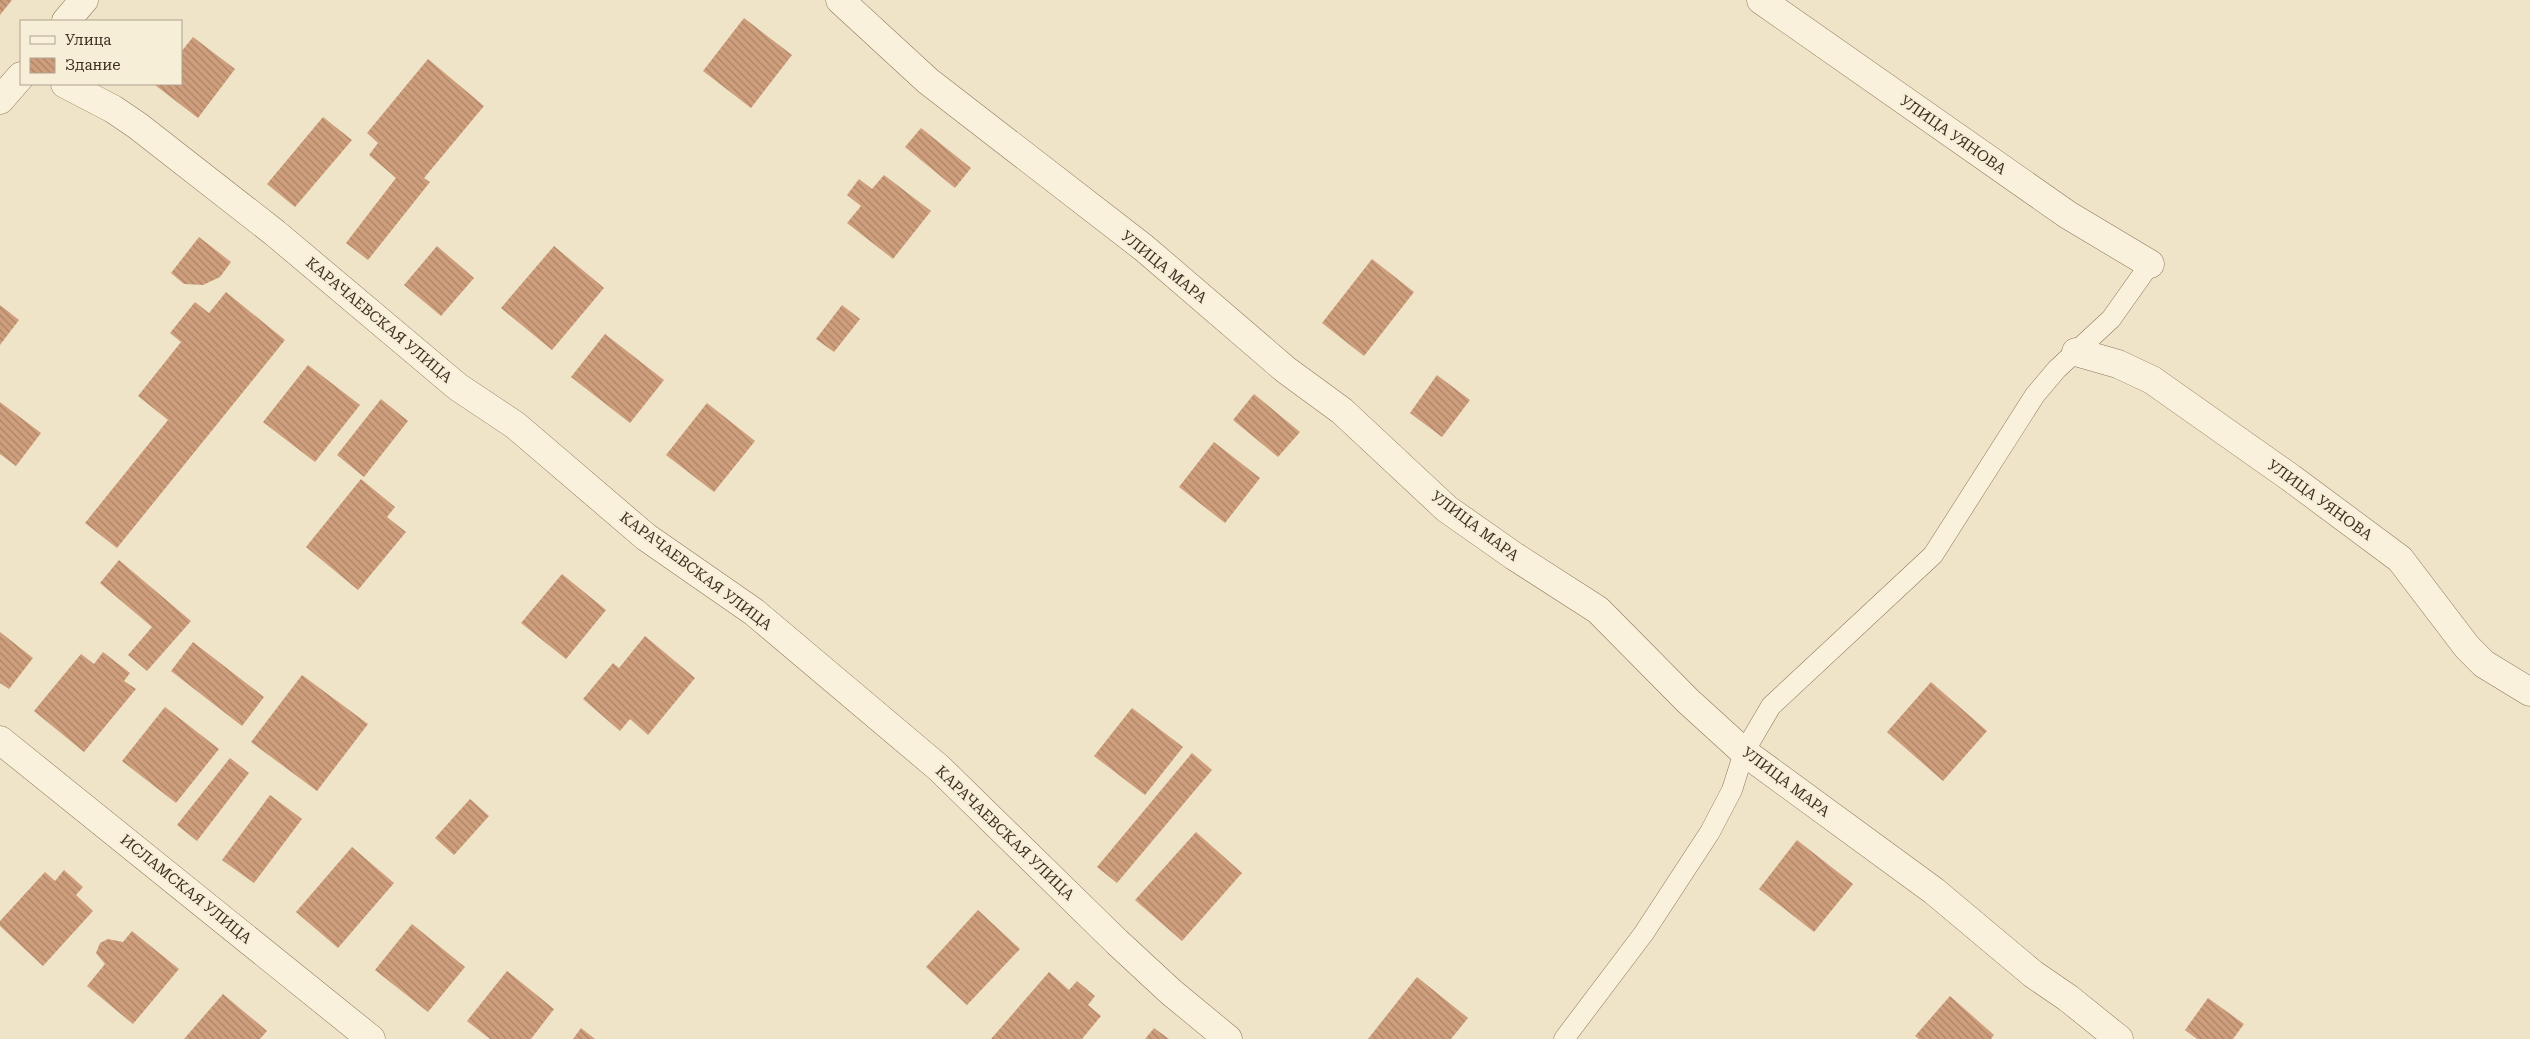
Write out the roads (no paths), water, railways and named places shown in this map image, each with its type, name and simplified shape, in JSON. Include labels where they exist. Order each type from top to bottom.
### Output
[{"type":"street","points":[[67,20],[84,0]]},
{"type":"street","name":"УЛИЦА МАРА","points":[[840,0],[928,81],[1144,248],[1286,370],[1342,411],[1447,508],[1514,556],[1598,610],[1688,701],[1744,752],[1934,891],[2033,974],[2068,998],[2119,1039]]},
{"type":"street","name":"УЛИЦА УЯНОВА","points":[[1761,0],[2068,215],[2150,264]]},
{"type":"street","points":[[0,100],[20,77]]},
{"type":"street","name":"КАРАЧАЕВСКАЯ УЛИЦА","points":[[67,85],[113,109],[138,126],[275,233],[458,387],[515,425],[646,537],[762,619],[940,768],[1117,942],[1171,992],[1228,1039]]},
{"type":"street","name":"УЛИЦА УЯНОВА","points":[[2076,352],[2118,364],[2152,380],[2291,478],[2400,559],[2468,647],[2484,664],[2530,692]]},
{"type":"street","name":"ИСЛАМСКАЯ УЛИЦА","points":[[0,740],[371,1039]]},
{"type":"lane","points":[[1564,1039],[1644,933],[1710,832],[1732,790],[1744,752],[1771,706],[1933,555],[2035,395],[2057,369],[2111,319],[2150,264]]}]
